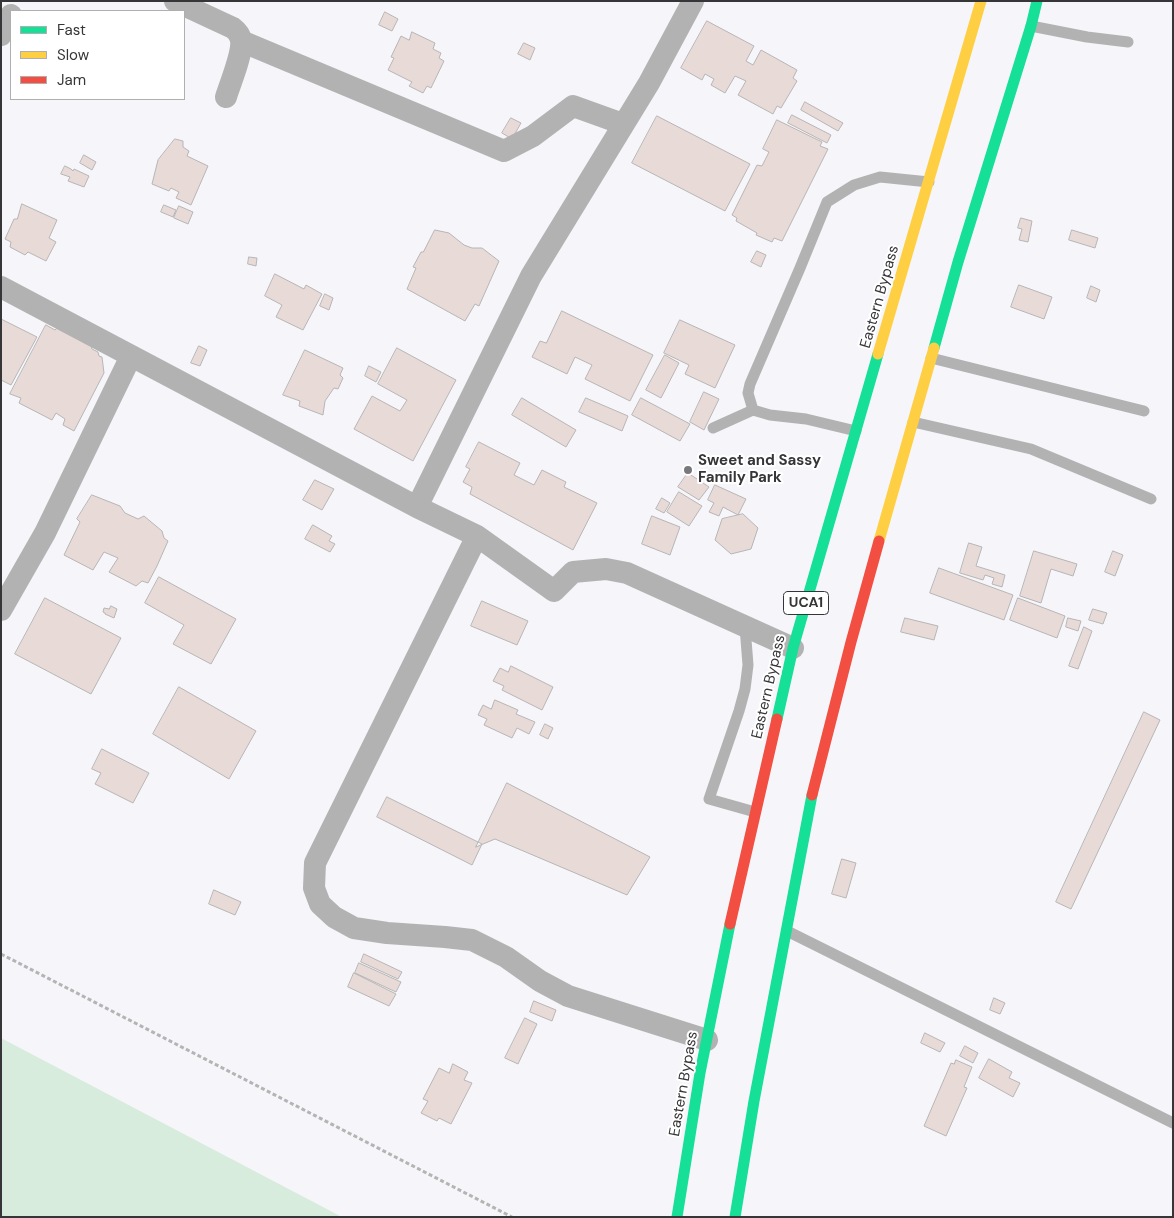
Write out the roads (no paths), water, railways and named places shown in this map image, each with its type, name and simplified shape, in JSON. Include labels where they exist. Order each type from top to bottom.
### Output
[{"type":"main road","name":"Eastern Bypass","points":[[677,1217],[700,1073],[732,912],[793,648],[981,1]]},
{"type":"main road","points":[[735,1217],[754,1101],[813,791],[851,642],[958,262],[1037,1]]},
{"type":"street","points":[[175,1],[233,28],[239,33],[241,41],[240,54],[226,98]]},
{"type":"street","points":[[417,507],[531,276],[649,82],[693,1]]},
{"type":"street","points":[[1,35],[10,17]]},
{"type":"street","points":[[241,41],[504,151],[533,136],[573,106],[623,124]]},
{"type":"street","points":[[1,287],[417,507],[477,536],[554,591],[573,572],[606,568],[627,573],[793,648]]},
{"type":"street","points":[[1,610],[45,533],[130,356]]},
{"type":"street","points":[[477,536],[315,864],[314,888],[320,904],[334,917],[354,928],[387,933],[445,936],[472,940],[506,957],[568,996],[707,1040]]},
{"type":"lane","points":[[1031,26],[1087,38],[1128,42]]},
{"type":"lane","points":[[753,410],[748,393],[750,384],[827,202],[854,185],[880,177],[928,182]]},
{"type":"lane","points":[[931,358],[1144,411]]},
{"type":"lane","points":[[713,428],[753,410],[770,415],[806,420],[856,431]]},
{"type":"lane","points":[[913,422],[1031,449],[1150,499]]},
{"type":"lane","points":[[745,626],[748,665],[744,689],[709,799],[755,812]]},
{"type":"lane","points":[[787,931],[1173,1123]]},
{"type":"place","name":"Sweet and Sassy Family Park","points":[[688,470]]}]
